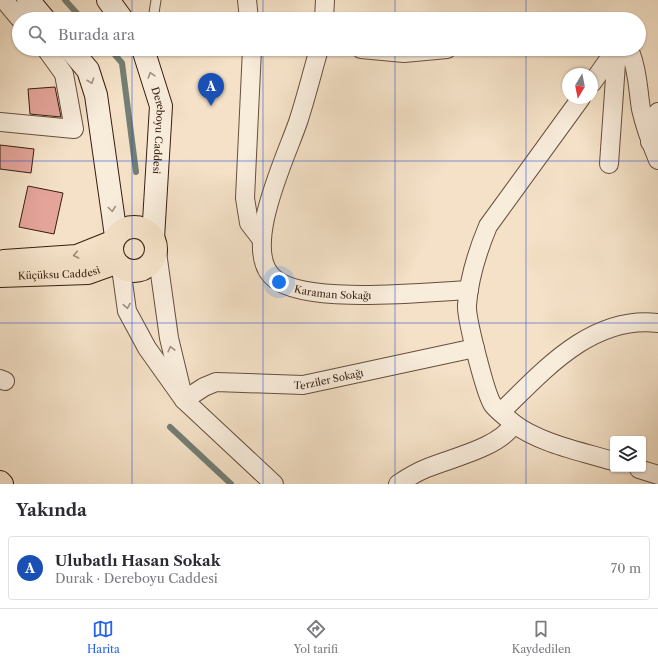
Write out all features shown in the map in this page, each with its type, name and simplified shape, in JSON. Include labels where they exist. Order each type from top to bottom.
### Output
[{"type":"main road","points":[[28,0],[38,12]]},
{"type":"main road","points":[[108,0],[117,12]]},
{"type":"main road","points":[[76,56],[88,70],[96,95],[116,252],[136,271],[149,266],[156,253],[154,242],[149,232],[135,227],[128,228],[116,252]]},
{"type":"main road","name":"Dereboyu Caddesi","points":[[145,56],[161,106],[154,242]]},
{"type":"main road","name":"Küçüksu Caddesi","points":[[0,262],[116,252]]},
{"type":"main road","name":"Küçüksu Caddesi","points":[[0,276],[88,273],[116,252]]},
{"type":"street","points":[[4,0],[14,12]]},
{"type":"street","points":[[247,0],[248,12]]},
{"type":"street","points":[[324,12],[325,0]]},
{"type":"street","points":[[0,122],[74,129],[64,74],[51,56]]},
{"type":"street","points":[[252,56],[245,198],[249,223],[262,240]]},
{"type":"street","name":"Karaman Sokağı","points":[[317,56],[297,122],[269,195],[262,240],[264,263],[274,279],[292,289],[339,295],[469,290]]},
{"type":"street","points":[[598,75],[613,56]]},
{"type":"street","points":[[610,164],[618,56]]},
{"type":"street","points":[[632,56],[635,65],[642,110],[650,142],[658,160]]},
{"type":"street","points":[[577,104],[488,226],[480,245],[466,306],[469,327],[492,404],[514,424],[548,442],[610,460]]},
{"type":"street","points":[[650,142],[658,112]]},
{"type":"street","points":[[154,242],[169,338],[184,400]]},
{"type":"street","points":[[116,252],[127,312],[147,348],[184,400],[274,484]]},
{"type":"street","points":[[501,412],[555,359],[585,338],[612,328],[642,321],[658,323]]},
{"type":"street","name":"Terziler Sokağı","points":[[184,400],[204,387],[216,382],[303,385],[475,348]]},
{"type":"street","points":[[398,484],[426,469],[495,441],[507,433],[514,424]]},
{"type":"street","points":[[646,471],[658,475]]},
{"type":"lane","points":[[154,12],[156,0]]},
{"type":"building","points":[[55,87],[61,117],[30,114],[28,89]]},
{"type":"building","points":[[0,145],[34,149],[31,173],[0,169]]},
{"type":"building","points":[[28,186],[63,193],[54,234],[19,227]]},
{"type":"waterway","points":[[65,0],[76,12]]},
{"type":"waterway","points":[[116,56],[122,63],[136,172]]},
{"type":"waterway","points":[[170,427],[231,484]]},
{"type":"place","name":"Ulubatlı Hasan Sokak","points":[[211,106]]}]
